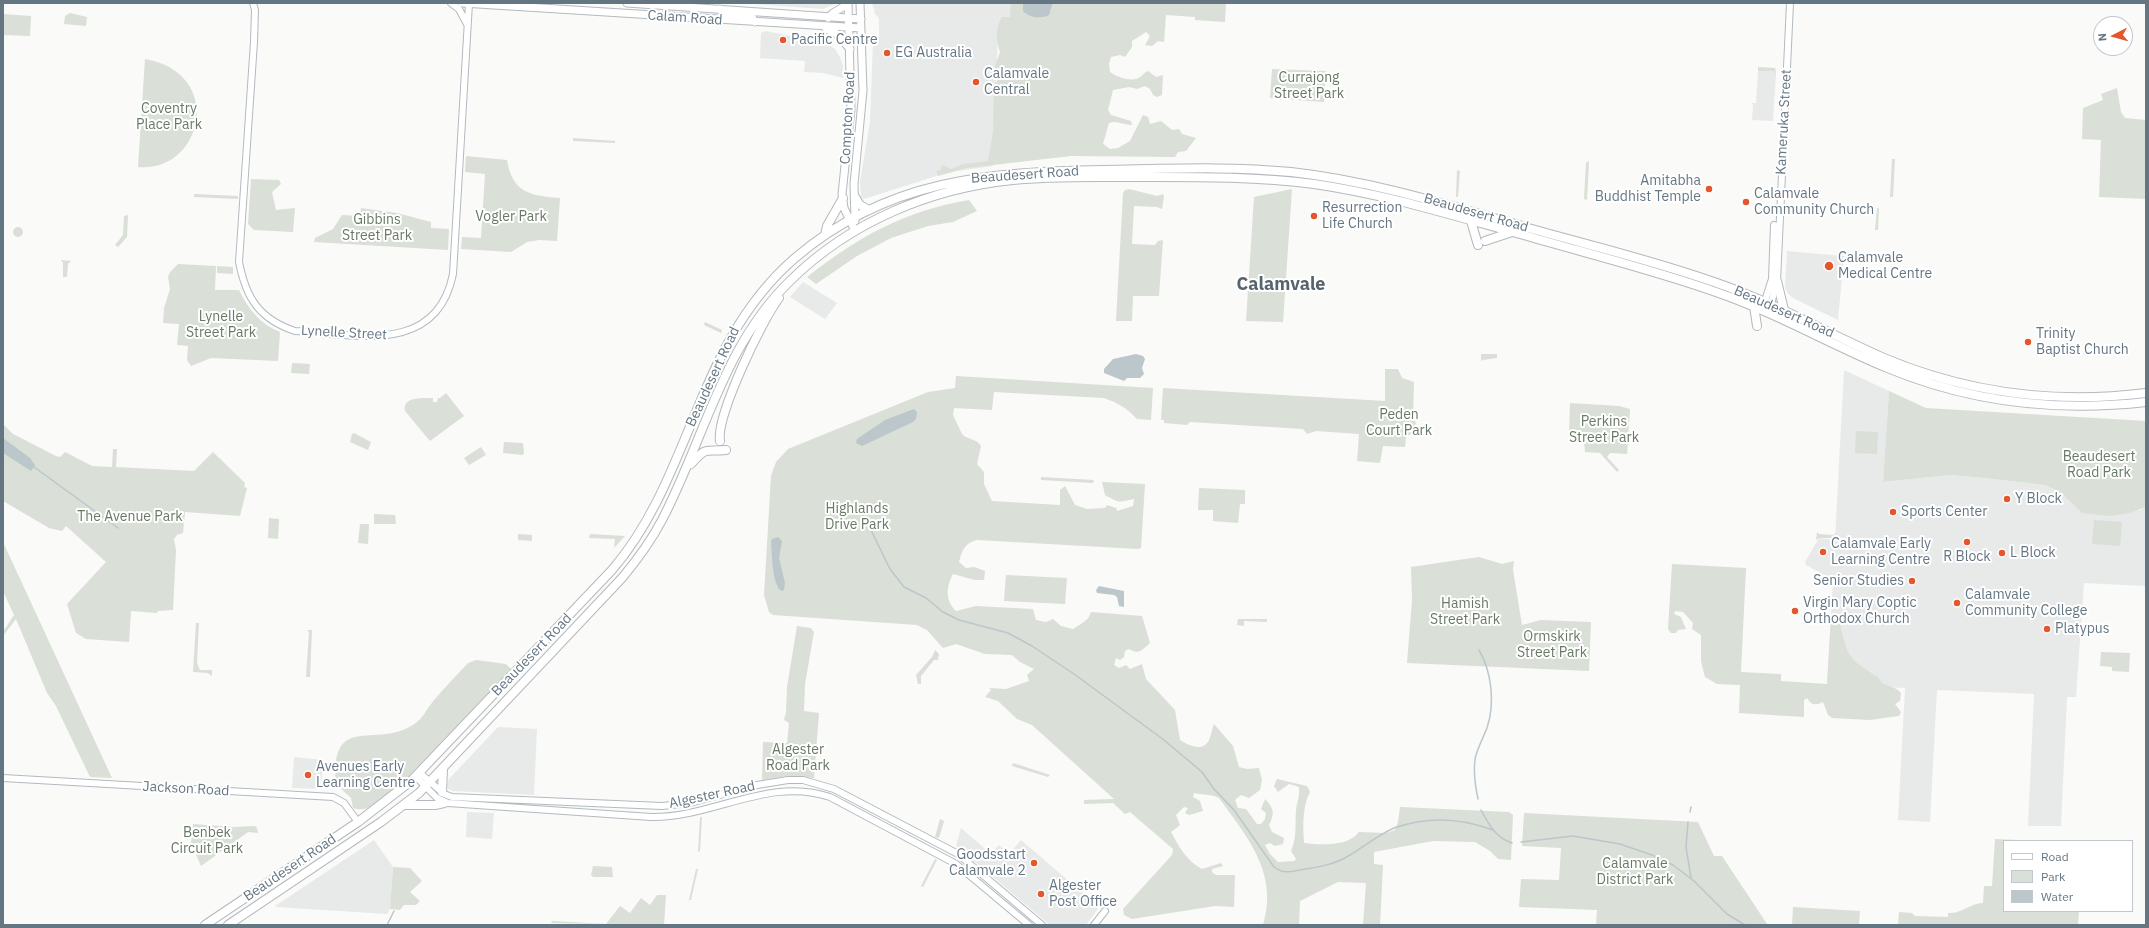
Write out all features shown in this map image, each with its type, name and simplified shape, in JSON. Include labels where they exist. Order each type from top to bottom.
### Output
[{"type":"highway","name":"Beaudesert Road","points":[[205,925],[358,822],[418,775],[622,558],[640,533],[653,509],[714,369],[732,334],[749,308],[770,282],[795,258],[825,235],[852,219],[904,195],[943,184],[1016,172],[1201,168],[1287,172],[1355,181],[1402,192],[1670,268],[1714,282],[1784,310],[1892,361],[1927,374],[1968,385],[2020,394],[2052,397],[2106,397],[2146,393]]},
{"type":"highway","name":"Beaudesert Road","points":[[228,925],[323,863],[405,805],[443,769],[635,563],[661,521],[735,354],[758,317],[790,280],[817,256],[856,230],[910,205],[953,190],[997,181],[1054,177],[1220,177],[1291,181],[1378,195],[1686,281],[1754,306],[1889,369],[1964,392],[2044,405],[2096,406],[2146,402]]},
{"type":"highway","points":[[854,197],[860,205],[869,210]]},
{"type":"highway","points":[[825,235],[827,226],[842,198]]},
{"type":"highway","points":[[1472,221],[1482,243],[1512,232]]},
{"type":"highway","points":[[720,441],[719,431],[721,420],[755,338],[771,311],[786,290],[790,280]]},
{"type":"highway","points":[[1777,281],[1784,310]]},
{"type":"highway","points":[[1754,306],[1757,326]]},
{"type":"highway","points":[[684,471],[702,452],[709,450],[726,450]]},
{"type":"highway","points":[[442,792],[443,769]]},
{"type":"highway","points":[[405,805],[435,805],[444,802]]},
{"type":"main road","name":"Calam Road","points":[[462,3],[824,27],[861,28]]},
{"type":"main road","name":"Calam Road","points":[[626,3],[828,18],[861,19]]},
{"type":"main road","points":[[828,18],[848,3]]},
{"type":"main road","name":"Compton Road","points":[[848,3],[850,118],[842,198],[856,230]]},
{"type":"main road","name":"Compton Road","points":[[852,219],[854,177],[863,91],[860,3]]},
{"type":"main road","points":[[720,9],[729,15],[752,16],[755,22]]},
{"type":"main road","points":[[824,27],[837,34],[850,49]]},
{"type":"street","name":"Lynelle Street","points":[[254,3],[256,10],[240,262],[243,282],[250,298],[264,316],[283,327],[295,331],[379,336],[409,331],[429,319],[439,307],[451,286],[453,274],[469,3]]},
{"type":"street","points":[[451,3],[459,9],[468,25]]},
{"type":"street","name":"Kameruka Street","points":[[1768,303],[1772,272],[1786,3]]},
{"type":"street","name":"Kameruka Street","points":[[1765,311],[1777,281],[1790,3]]},
{"type":"street","name":"Algester Road","points":[[418,775],[444,802],[523,808],[542,811],[664,817],[676,816],[786,790],[817,792],[830,797],[956,864],[1029,925]]},
{"type":"street","name":"Jackson Road","points":[[3,778],[333,797],[344,803],[358,822]]},
{"type":"street","name":"Algester Road","points":[[428,784],[452,797],[662,806],[690,803],[757,785],[788,780],[803,780],[834,790],[958,854],[1042,925]]},
{"type":"street","points":[[1094,925],[1105,911]]},
{"type":"shaded area","points":[[739,3],[837,3],[823,9]]},
{"type":"shaded area","points":[[872,3],[1068,3],[1066,36],[998,33],[993,166],[949,172],[864,199],[861,197],[860,181],[870,122],[873,41],[879,36],[879,18],[875,14]]},
{"type":"shaded area","points":[[765,31],[826,43],[835,49],[840,57],[843,65],[843,78],[823,73],[804,72],[805,61],[760,58],[761,33]]},
{"type":"shaded area","points":[[1758,71],[1775,71],[1776,74],[1773,121],[1752,120],[1753,105],[1751,103],[1756,103]]},
{"type":"shaded area","points":[[1787,251],[1844,256],[1838,320],[1793,298],[1788,294],[1785,287]]},
{"type":"shaded area","points":[[803,282],[837,303],[825,319],[790,297]]},
{"type":"shaded area","name":"Calamvale Community College","points":[[1844,370],[1889,391],[1883,482],[1950,475],[1984,478],[2045,485],[2060,492],[2082,513],[2140,510],[2146,507],[2146,586],[2084,583],[2076,697],[2067,697],[2061,826],[2028,826],[2034,694],[1937,690],[1930,822],[1898,820],[1905,688],[1827,684],[1833,580],[1806,565],[1805,562],[1819,538],[1835,540]]},
{"type":"shaded area","points":[[498,727],[537,729],[534,795],[453,791],[448,789],[447,784],[449,779]]},
{"type":"shaded area","name":"Avenues Early Learning Centre","points":[[294,757],[323,760],[321,789],[292,788]]},
{"type":"shaded area","points":[[467,812],[494,813],[492,839],[466,837]]},
{"type":"shaded area","points":[[961,828],[991,854],[999,845],[1009,854],[1021,840],[1098,906],[1098,909],[1086,925],[1050,925],[956,846]]},
{"type":"shaded area","points":[[374,840],[393,867],[390,909],[387,914],[275,906]]},
{"type":"green space","points":[[1011,3],[1023,3],[1023,11],[1038,18],[1044,18],[1052,9],[1053,3],[1226,3],[1225,22],[1195,20],[1195,17],[1166,15],[1164,42],[1158,41],[1152,46],[1145,45],[1150,36],[1146,32],[1132,41],[1132,47],[1125,57],[1120,55],[1111,57],[1109,64],[1110,72],[1125,79],[1137,79],[1148,71],[1156,77],[1163,75],[1162,95],[1157,97],[1153,95],[1150,89],[1145,86],[1137,89],[1129,87],[1113,90],[1108,110],[1111,115],[1131,121],[1132,125],[1115,122],[1109,123],[1103,144],[1110,149],[1118,148],[1130,141],[1143,115],[1148,117],[1150,124],[1161,121],[1172,130],[1179,129],[1182,134],[1196,138],[1186,151],[1178,152],[1175,157],[1071,156],[967,168],[938,176],[936,171],[941,170],[942,165],[951,169],[964,164],[988,161],[993,132],[994,87],[998,79],[995,69],[1000,52],[997,39],[997,30],[1002,17],[1010,17]]},
{"type":"green space","points":[[70,13],[87,17],[86,26],[64,24],[65,16]]},
{"type":"green space","points":[[3,14],[31,16],[30,36],[3,35]]},
{"type":"green space","name":"Coventry Place Park","points":[[145,59],[171,68],[187,83],[196,101],[196,120],[190,139],[178,155],[160,165],[138,167]]},
{"type":"green space","points":[[1775,66],[1776,74],[1774,71],[1758,71],[1758,67],[1775,68]]},
{"type":"green space","name":"Currajong Street Park","points":[[1272,69],[1326,71],[1324,102],[1270,98]]},
{"type":"green space","points":[[2117,88],[2121,112],[2125,118],[2146,120],[2146,199],[2099,197],[2101,140],[2082,139],[2083,108],[2103,100],[2101,94]]},
{"type":"green space","points":[[573,138],[615,141],[615,143],[573,141]]},
{"type":"green space","name":"Vogler Park","points":[[466,156],[507,160],[513,180],[524,191],[540,196],[560,198],[557,241],[539,240],[527,242],[511,252],[461,249],[462,237],[481,238],[485,174],[465,172]]},
{"type":"green space","points":[[1892,159],[1895,159],[1893,197],[1890,197]]},
{"type":"green space","points":[[1589,161],[1587,200],[1584,199],[1586,163]]},
{"type":"green space","points":[[1457,170],[1460,171],[1458,197],[1456,197]]},
{"type":"green space","points":[[251,179],[279,180],[281,184],[272,192],[276,210],[295,208],[293,232],[254,230],[248,224]]},
{"type":"green space","points":[[1129,189],[1157,196],[1163,194],[1164,197],[1162,209],[1157,207],[1134,206],[1132,244],[1155,245],[1158,241],[1163,240],[1159,296],[1133,296],[1132,321],[1116,321],[1123,193],[1125,190]]},
{"type":"green space","points":[[1292,189],[1283,322],[1246,321],[1254,197]]},
{"type":"green space","points":[[194,194],[238,196],[238,199],[194,197]]},
{"type":"green space","points":[[969,200],[977,211],[953,222],[928,226],[891,238],[857,256],[816,284],[807,277],[845,250],[883,228],[923,211]]},
{"type":"green space","name":"Gibbins Street Park","points":[[361,208],[397,213],[431,222],[431,228],[449,229],[448,250],[314,242],[315,238],[333,229],[342,215],[360,216]]},
{"type":"green space","points":[[1877,208],[1879,208],[1878,230],[1875,230]]},
{"type":"green space","points":[[128,215],[127,237],[118,247],[115,245],[123,235],[124,216]]},
{"type":"green space","points":[[16,227],[20,227],[22,228],[22,236],[16,237],[13,234],[13,230]]},
{"type":"green space","points":[[61,260],[71,261],[68,264],[67,277],[63,277],[63,263]]},
{"type":"green space","name":"Lynelle Street Park","points":[[178,264],[216,266],[215,290],[239,290],[256,316],[273,329],[280,332],[278,361],[211,358],[191,366],[187,360],[188,346],[177,345],[179,324],[163,323],[164,308],[170,289],[168,277],[170,272]]},
{"type":"green space","points":[[217,266],[233,267],[233,274],[217,273]]},
{"type":"green space","points":[[705,322],[722,330],[721,333],[704,325]]},
{"type":"green space","points":[[1481,354],[1497,354],[1497,358],[1481,361]]},
{"type":"green space","points":[[292,363],[310,364],[309,374],[291,373]]},
{"type":"green space","name":"Peden Court Park","points":[[1385,369],[1398,369],[1402,378],[1414,382],[1413,418],[1416,423],[1414,432],[1406,437],[1405,447],[1383,446],[1380,463],[1357,461],[1359,434],[1316,431],[1307,434],[1303,429],[1190,422],[1187,425],[1164,423],[1164,420],[1161,420],[1163,388],[1385,401]]},
{"type":"green space","name":"Highlands Drive Park","points":[[956,376],[1153,388],[1151,420],[1137,419],[1122,406],[1104,398],[994,392],[992,410],[954,408],[953,415],[962,434],[979,443],[981,446],[977,464],[984,472],[984,484],[992,501],[1060,505],[1060,490],[1065,486],[1075,505],[1087,509],[1105,508],[1107,505],[1116,508],[1117,511],[1133,506],[1134,499],[1120,502],[1110,498],[1105,495],[1102,482],[1145,484],[1141,548],[973,541],[967,545],[961,554],[959,562],[966,568],[974,567],[985,571],[984,580],[975,580],[953,574],[949,584],[948,598],[952,607],[956,611],[976,606],[1033,609],[1036,620],[1046,622],[1053,619],[1061,626],[1073,629],[1086,620],[1091,612],[1142,616],[1150,643],[1138,652],[1129,649],[1125,651],[1124,657],[1120,660],[1116,658],[1114,665],[1119,668],[1126,665],[1130,669],[1142,664],[1146,679],[1175,710],[1180,740],[1195,747],[1203,746],[1209,740],[1214,724],[1233,746],[1239,767],[1247,769],[1259,768],[1262,780],[1260,790],[1249,798],[1241,795],[1235,800],[1238,808],[1246,809],[1257,824],[1261,824],[1265,819],[1266,813],[1261,809],[1265,799],[1270,805],[1273,814],[1269,825],[1272,832],[1284,838],[1283,844],[1275,846],[1270,843],[1265,845],[1270,854],[1278,862],[1294,861],[1296,859],[1291,851],[1295,836],[1299,787],[1289,784],[1278,792],[1274,786],[1277,779],[1307,786],[1310,792],[1304,811],[1304,843],[1341,843],[1354,837],[1359,832],[1386,833],[1395,830],[1398,822],[1400,807],[1509,812],[1513,815],[1511,860],[1498,859],[1490,851],[1475,842],[1433,841],[1374,852],[1374,864],[1383,865],[1380,925],[1363,925],[1366,883],[1338,882],[1300,901],[1299,925],[1263,925],[1267,906],[1267,889],[1258,857],[1240,827],[1219,798],[1194,793],[1193,797],[1200,801],[1203,811],[1189,815],[1185,813],[1188,808],[1184,807],[1176,815],[1180,825],[1171,832],[1184,853],[1197,866],[1202,869],[1221,863],[1223,866],[1212,869],[1212,872],[1216,875],[1235,875],[1234,907],[1215,906],[1132,919],[1124,915],[1123,909],[1172,855],[1173,849],[1130,812],[1125,814],[1113,803],[1084,804],[1084,800],[1114,799],[1032,725],[1017,719],[998,701],[985,697],[991,690],[989,688],[1006,689],[1029,681],[1027,675],[1034,669],[1020,662],[1012,655],[985,654],[956,644],[943,648],[927,630],[917,625],[773,615],[769,612],[764,595],[771,476],[776,462],[788,449],[928,392],[955,388]]},
{"type":"green space","name":"Beaudesert Road Park","points":[[1889,391],[1926,408],[2146,421],[2146,507],[2129,513],[2110,516],[2082,513],[2060,492],[2045,485],[1984,478],[1950,475],[1883,482]]},
{"type":"green space","points":[[446,393],[464,416],[430,441],[405,411],[405,406],[410,400],[419,398],[433,398],[433,402],[437,402],[438,398]]},
{"type":"green space","name":"Perkins Street Park","points":[[1570,403],[1619,406],[1630,409],[1627,454],[1610,453],[1607,457],[1619,470],[1617,472],[1600,453],[1585,452],[1582,440],[1577,436],[1569,434]]},
{"type":"green space","name":"The Avenue Park","points":[[3,424],[13,434],[56,456],[60,457],[65,452],[92,466],[112,467],[113,449],[117,449],[116,467],[194,471],[213,452],[245,483],[244,487],[247,488],[240,516],[185,512],[183,533],[177,535],[174,539],[176,550],[173,610],[158,611],[157,613],[131,611],[129,642],[86,639],[76,633],[67,604],[106,562],[66,526],[62,531],[49,528],[3,501]]},
{"type":"green space","points":[[1856,431],[1878,432],[1877,454],[1855,453]]},
{"type":"green space","points":[[354,433],[371,442],[368,450],[350,442],[352,434]]},
{"type":"green space","points":[[504,442],[523,443],[523,455],[503,453]]},
{"type":"green space","points":[[481,447],[486,455],[469,465],[464,458]]},
{"type":"green space","points":[[1041,477],[1094,480],[1093,483],[1041,480]]},
{"type":"green space","points":[[1199,488],[1245,490],[1245,504],[1240,504],[1238,523],[1213,521],[1213,510],[1198,510]]},
{"type":"green space","points":[[374,514],[395,515],[396,524],[374,524]]},
{"type":"green space","points":[[269,518],[279,519],[278,539],[268,538]]},
{"type":"green space","points":[[2094,520],[2122,522],[2120,546],[2092,544]]},
{"type":"green space","points":[[360,524],[369,524],[368,544],[358,543]]},
{"type":"green space","points":[[1817,532],[1819,534],[1833,535],[1836,533],[1835,541],[1833,538],[1819,538],[1816,540]]},
{"type":"green space","points":[[518,534],[532,535],[532,541],[518,540]]},
{"type":"green space","points":[[590,534],[625,536],[614,548],[615,539],[589,538]]},
{"type":"green space","points":[[3,542],[112,778],[90,777],[56,706],[47,693],[16,619],[3,636],[3,632],[14,615],[3,591]]},
{"type":"green space","name":"Hamish Street Park","points":[[1479,557],[1502,564],[1514,561],[1513,570],[1522,625],[1541,620],[1591,622],[1589,671],[1407,663],[1412,600],[1411,567]]},
{"type":"green space","points":[[1672,564],[1746,568],[1741,672],[1781,674],[1781,681],[1827,684],[1831,617],[1839,620],[1846,648],[1853,659],[1878,677],[1882,683],[1901,693],[1900,701],[1895,704],[1901,712],[1899,716],[1870,720],[1832,718],[1828,715],[1823,702],[1814,704],[1807,698],[1804,700],[1804,717],[1739,713],[1740,685],[1717,684],[1705,677],[1701,661],[1701,635],[1692,629],[1693,623],[1683,612],[1675,611],[1674,614],[1681,617],[1686,629],[1678,630],[1676,633],[1671,633],[1668,629]]},
{"type":"green space","points":[[1006,575],[1067,578],[1065,604],[1004,601]]},
{"type":"green space","points":[[1238,619],[1267,619],[1267,622],[1244,621],[1244,626],[1237,625]]},
{"type":"green space","points":[[196,623],[199,623],[197,663],[200,670],[212,670],[212,676],[208,673],[193,672]]},
{"type":"green space","name":"Algester Road Park","points":[[797,626],[811,628],[814,632],[805,684],[804,711],[819,713],[814,778],[787,776],[762,780],[763,742],[787,743],[789,723],[784,720],[786,712],[787,687]]},
{"type":"green space","points":[[307,630],[312,630],[310,677],[306,677],[309,632]]},
{"type":"green space","points":[[935,650],[939,654],[938,660],[934,660],[921,676],[921,684],[918,684],[916,675],[932,657]]},
{"type":"green space","points":[[2101,652],[2130,653],[2129,672],[2112,671],[2112,667],[2100,666]]},
{"type":"green space","points":[[476,660],[506,664],[511,669],[388,796],[367,808],[353,808],[351,798],[336,784],[336,762],[340,748],[348,740],[358,736],[399,731],[413,725],[420,720],[432,702],[468,663]]},
{"type":"green space","points":[[1013,763],[1050,775],[1048,777],[1012,766]]},
{"type":"green space","name":"Calamvale District Park","points":[[1524,813],[1698,822],[1714,856],[1722,856],[1767,924],[1778,925],[1596,925],[1597,910],[1519,907],[1521,879],[1559,880],[1561,848],[1522,846]]},
{"type":"green space","points":[[700,817],[702,817],[700,851],[698,852]]},
{"type":"green space","points":[[940,819],[944,821],[939,838],[935,837]]},
{"type":"green space","name":"Benbek Circuit Park","points":[[193,824],[234,827],[255,826],[258,833],[248,832],[201,866],[191,843]]},
{"type":"green space","points":[[1995,839],[2018,840],[2003,840],[2003,912],[2079,912],[2078,925],[1898,925],[1899,912],[1912,913],[1915,916],[1948,917],[1948,913],[1957,912],[1979,903],[1983,903],[1984,886],[1992,886]]},
{"type":"green space","points":[[935,859],[937,860],[923,887],[921,886]]},
{"type":"green space","points":[[593,866],[612,867],[613,877],[593,877],[591,875]]},
{"type":"green space","points":[[393,867],[410,868],[422,881],[410,892],[420,901],[416,905],[404,905],[400,910],[390,909]]},
{"type":"green space","points":[[696,869],[698,869],[691,900],[689,900]]},
{"type":"green space","points":[[657,895],[666,895],[664,925],[606,924],[620,906],[630,913],[641,898],[650,905]]},
{"type":"green space","points":[[1793,907],[1860,911],[1859,925],[1792,925]]},
{"type":"green space","points":[[552,921],[605,924],[551,923]]},
{"type":"water","points":[[1023,3],[1053,3],[1049,15],[1038,18],[1028,15],[1023,11]]},
{"type":"water","points":[[1136,354],[1143,356],[1145,359],[1142,368],[1144,374],[1140,378],[1127,378],[1124,381],[1104,373],[1104,369],[1113,359]]},
{"type":"water","points":[[914,409],[917,412],[916,419],[913,422],[862,446],[856,443],[857,439],[885,420]]},
{"type":"water","points":[[3,438],[30,458],[35,465],[31,471],[3,453]]},
{"type":"water","points":[[778,537],[782,541],[779,558],[785,583],[784,590],[782,591],[776,583],[774,577],[772,561],[771,542],[772,539]]},
{"type":"water","points":[[1099,586],[1124,591],[1124,607],[1119,606],[1117,597],[1114,595],[1097,593],[1096,590]]},
{"type":"waterway","points":[[34,467],[118,528]]},
{"type":"waterway","points":[[867,522],[890,569],[904,587],[926,598],[943,612],[959,620],[1008,633],[1032,646],[1074,674],[1164,740],[1202,772],[1214,789],[1234,810],[1274,867],[1284,872],[1320,867],[1332,863],[1350,855],[1388,831],[1407,824],[1432,820],[1444,820],[1469,823],[1493,830]]},
{"type":"waterway","points":[[1478,799],[1474,769],[1475,759],[1487,728],[1491,709],[1491,688],[1487,668],[1479,650]]},
{"type":"waterway","points":[[1690,812],[1691,807]]},
{"type":"waterway","points":[[1481,810],[1490,826],[1497,834],[1506,841],[1512,843]]},
{"type":"waterway","points":[[1688,822],[1686,847],[1691,878]]},
{"type":"waterway","points":[[1521,842],[1573,836],[1620,844],[1652,855],[1673,865],[1694,881],[1727,914],[1745,925]]},
{"type":"waterway","points":[[387,925],[394,911]]},
{"type":"place","name":"Pacific Centre","points":[[783,40]]},
{"type":"place","name":"EG Australia","points":[[887,53]]},
{"type":"place","name":"Calamvale Central","points":[[976,82]]},
{"type":"place","name":"Amitabha Buddhist Temple","points":[[1709,189]]},
{"type":"place","name":"Calamvale Community Church","points":[[1746,202]]},
{"type":"place","name":"Resurrection Life Church","points":[[1314,216]]},
{"type":"place","name":"Calamvale Medical Centre","points":[[1829,266]]},
{"type":"place","name":"Trinity Baptist Church","points":[[2028,342]]},
{"type":"place","name":"Y Block","points":[[2007,499]]},
{"type":"place","name":"Sports Center","points":[[1893,512]]},
{"type":"place","name":"R Block","points":[[1967,542]]},
{"type":"place","name":"Calamvale Early Learning Centre","points":[[1823,552]]},
{"type":"place","name":"L Block","points":[[2002,553]]},
{"type":"place","name":"Senior Studies","points":[[1912,581]]},
{"type":"place","name":"Calamvale Community College","points":[[1957,603]]},
{"type":"place","name":"Virgin Mary Coptic Orthodox Church","points":[[1795,611]]},
{"type":"place","name":"Platypus","points":[[2047,629]]},
{"type":"place","name":"Avenues Early Learning Centre","points":[[308,775]]},
{"type":"place","name":"Goodsstart Calamvale 2","points":[[1034,863]]},
{"type":"place","name":"Algester Post Office","points":[[1041,894]]},
{"type":"district","name":"Calamvale","points":[[1281,285]]},
{"type":"park label","name":"Ormskirk Street Park","points":[[1552,646]]}]
